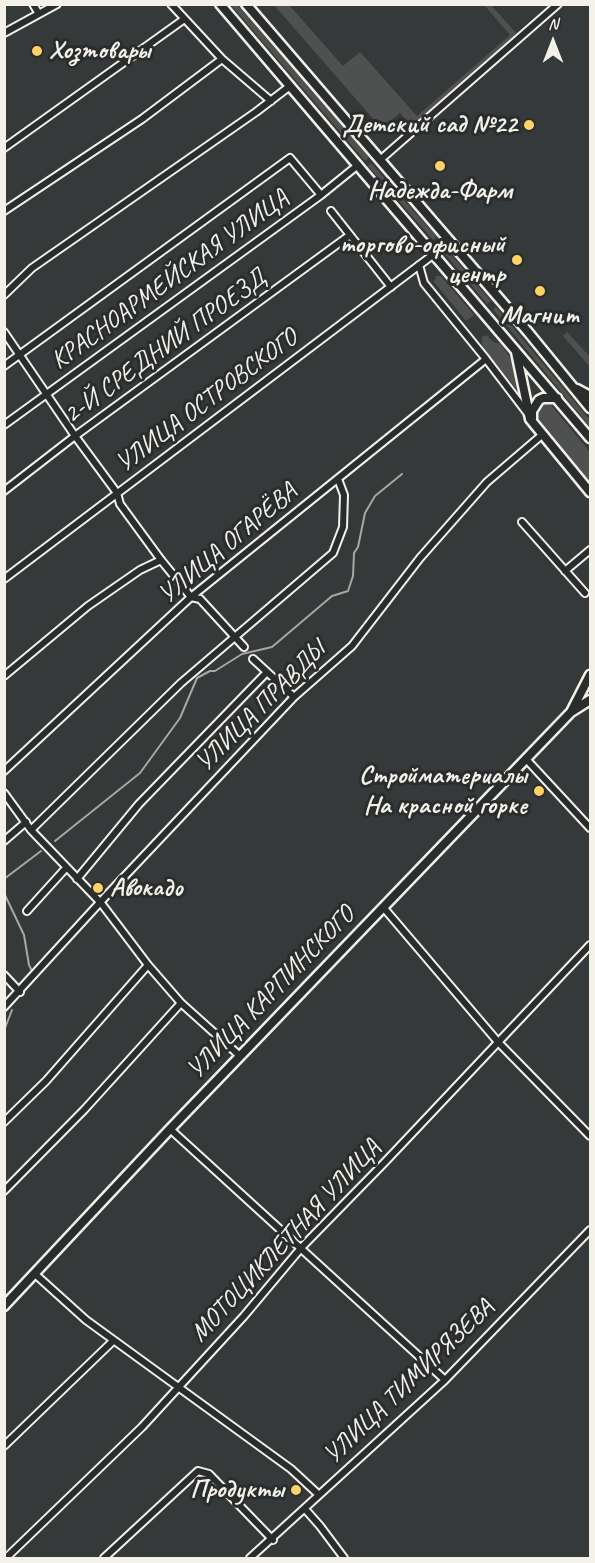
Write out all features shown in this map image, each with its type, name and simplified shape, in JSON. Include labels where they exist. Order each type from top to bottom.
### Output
[{"type":"main road","points":[[220,4],[591,438]]},
{"type":"main road","points":[[246,4],[591,408]]},
{"type":"main road","points":[[434,254],[450,241]]},
{"type":"main road","points":[[515,349],[531,418],[591,492]]},
{"type":"main road","points":[[574,387],[591,396]]},
{"type":"main road","points":[[531,418],[538,400],[557,398]]},
{"type":"main road","name":"УЛИЦА КАРПИНСКОГО","points":[[571,712],[591,675]]},
{"type":"main road","name":"УЛИЦА КАРПИНСКОГО","points":[[4,1306],[170,1129],[571,712],[591,700]]},
{"type":"street","points":[[33,4],[39,14]]},
{"type":"street","points":[[4,33],[57,4]]},
{"type":"street","points":[[171,4],[183,20],[222,59],[271,101]]},
{"type":"street","points":[[380,160],[558,4]]},
{"type":"street","points":[[4,148],[183,20]]},
{"type":"street","points":[[4,211],[142,119],[222,59]]},
{"type":"street","points":[[4,295],[32,268],[290,87]]},
{"type":"street","points":[[4,366],[291,158],[321,195]]},
{"type":"street","name":"КРАСНОАРМЕЙСКАЯ УЛИЦА","points":[[4,425],[321,195],[358,165]]},
{"type":"street","points":[[331,211],[391,287]]},
{"type":"street","name":"2-Й СРЕДНИЙ ПРОЕЗД","points":[[4,491],[75,436],[350,235]]},
{"type":"street","name":"УЛИЦА ОСТРОВСКОГО","points":[[4,579],[434,254]]},
{"type":"street","points":[[419,265],[424,284],[531,418]]},
{"type":"street","points":[[4,332],[117,493],[120,504],[160,560],[191,597],[200,599],[244,647]]},
{"type":"street","name":"УЛИЦА ОГАРЁВА","points":[[4,771],[191,597],[478,363],[486,359]]},
{"type":"street","name":"УЛИЦА ПРАВДЫ","points":[[4,1007],[294,697],[352,646],[420,558],[487,482],[543,434]]},
{"type":"street","points":[[31,830],[181,683],[333,553],[343,527],[344,495],[338,479]]},
{"type":"street","points":[[522,522],[585,593]]},
{"type":"street","points":[[565,571],[591,550]]},
{"type":"street","points":[[4,676],[88,606],[140,570],[160,560]]},
{"type":"street","points":[[253,659],[294,697]]},
{"type":"street","points":[[77,879],[139,804],[266,673]]},
{"type":"street","points":[[526,759],[591,828]]},
{"type":"street","points":[[4,793],[31,830],[101,903],[181,1004],[240,1056]]},
{"type":"street","points":[[4,841],[26,822]]},
{"type":"street","points":[[27,911],[66,868]]},
{"type":"street","points":[[383,907],[498,1042],[591,1136]]},
{"type":"street","name":"МОТОЦИКЛЕТНАЯ УЛИЦА","points":[[6,1558],[142,1427],[244,1316],[301,1248],[591,945]]},
{"type":"street","points":[[4,1122],[46,1081],[148,965]]},
{"type":"street","points":[[4,975],[20,992]]},
{"type":"street","points":[[4,1191],[84,1110],[181,1004]]},
{"type":"street","points":[[170,1129],[445,1380]]},
{"type":"street","name":"УЛИЦА ТИМИРЯЗЕВА","points":[[250,1558],[273,1540],[445,1380],[591,1230]]},
{"type":"street","points":[[35,1274],[86,1320],[291,1469],[319,1495]]},
{"type":"street","points":[[4,1446],[113,1341]]},
{"type":"street","points":[[104,1558],[198,1471],[209,1474],[273,1540]]},
{"type":"street","points":[[305,1509],[344,1558]]},
{"type":"shaded area","points":[[231,5],[238,5],[369,157],[365,161]]},
{"type":"shaded area","points":[[274,5],[289,5],[343,66],[360,52],[417,116],[510,35],[485,6],[491,5],[518,35],[416,125],[413,122],[410,124],[400,113],[382,129]]},
{"type":"shaded area","points":[[371,163],[437,237],[433,240],[368,166]]},
{"type":"shaded area","points":[[448,251],[491,301],[487,304],[445,254]]},
{"type":"shaded area","points":[[436,276],[441,276],[474,315],[466,321],[434,282]]},
{"type":"shaded area","points":[[496,307],[590,420],[590,427],[493,309]]},
{"type":"shaded area","points":[[567,332],[590,357],[590,367],[563,336]]},
{"type":"shaded area","points":[[486,335],[495,343],[500,343],[511,359],[521,395],[482,347],[482,337]]},
{"type":"shaded area","points":[[545,403],[551,405],[590,452],[590,482],[537,416],[536,410],[539,405]]},
{"type":"waterway","points":[[55,841],[140,773],[180,718],[197,678],[210,671],[215,671],[242,654],[272,647],[332,596],[348,591],[353,576],[354,553],[358,547],[365,513],[375,496],[402,474]]},
{"type":"waterway","points":[[4,879],[41,851]]},
{"type":"waterway","points":[[4,893],[24,935],[29,965],[33,973]]},
{"type":"waterway","points":[[5,1028],[12,1010]]},
{"type":"place","name":"Хозтовары","points":[[37,51]]},
{"type":"place","name":"Детский сад №22","points":[[529,125]]},
{"type":"place","name":"Надежда-Фарм","points":[[440,166]]},
{"type":"place","name":"торгово-офисный центр","points":[[517,260]]},
{"type":"place","name":"Магнит","points":[[540,291]]},
{"type":"place","name":"Стройматериалы На красной горке","points":[[539,791]]},
{"type":"place","name":"Авокадо","points":[[98,888]]},
{"type":"place","name":"Продукты","points":[[296,1490]]}]
